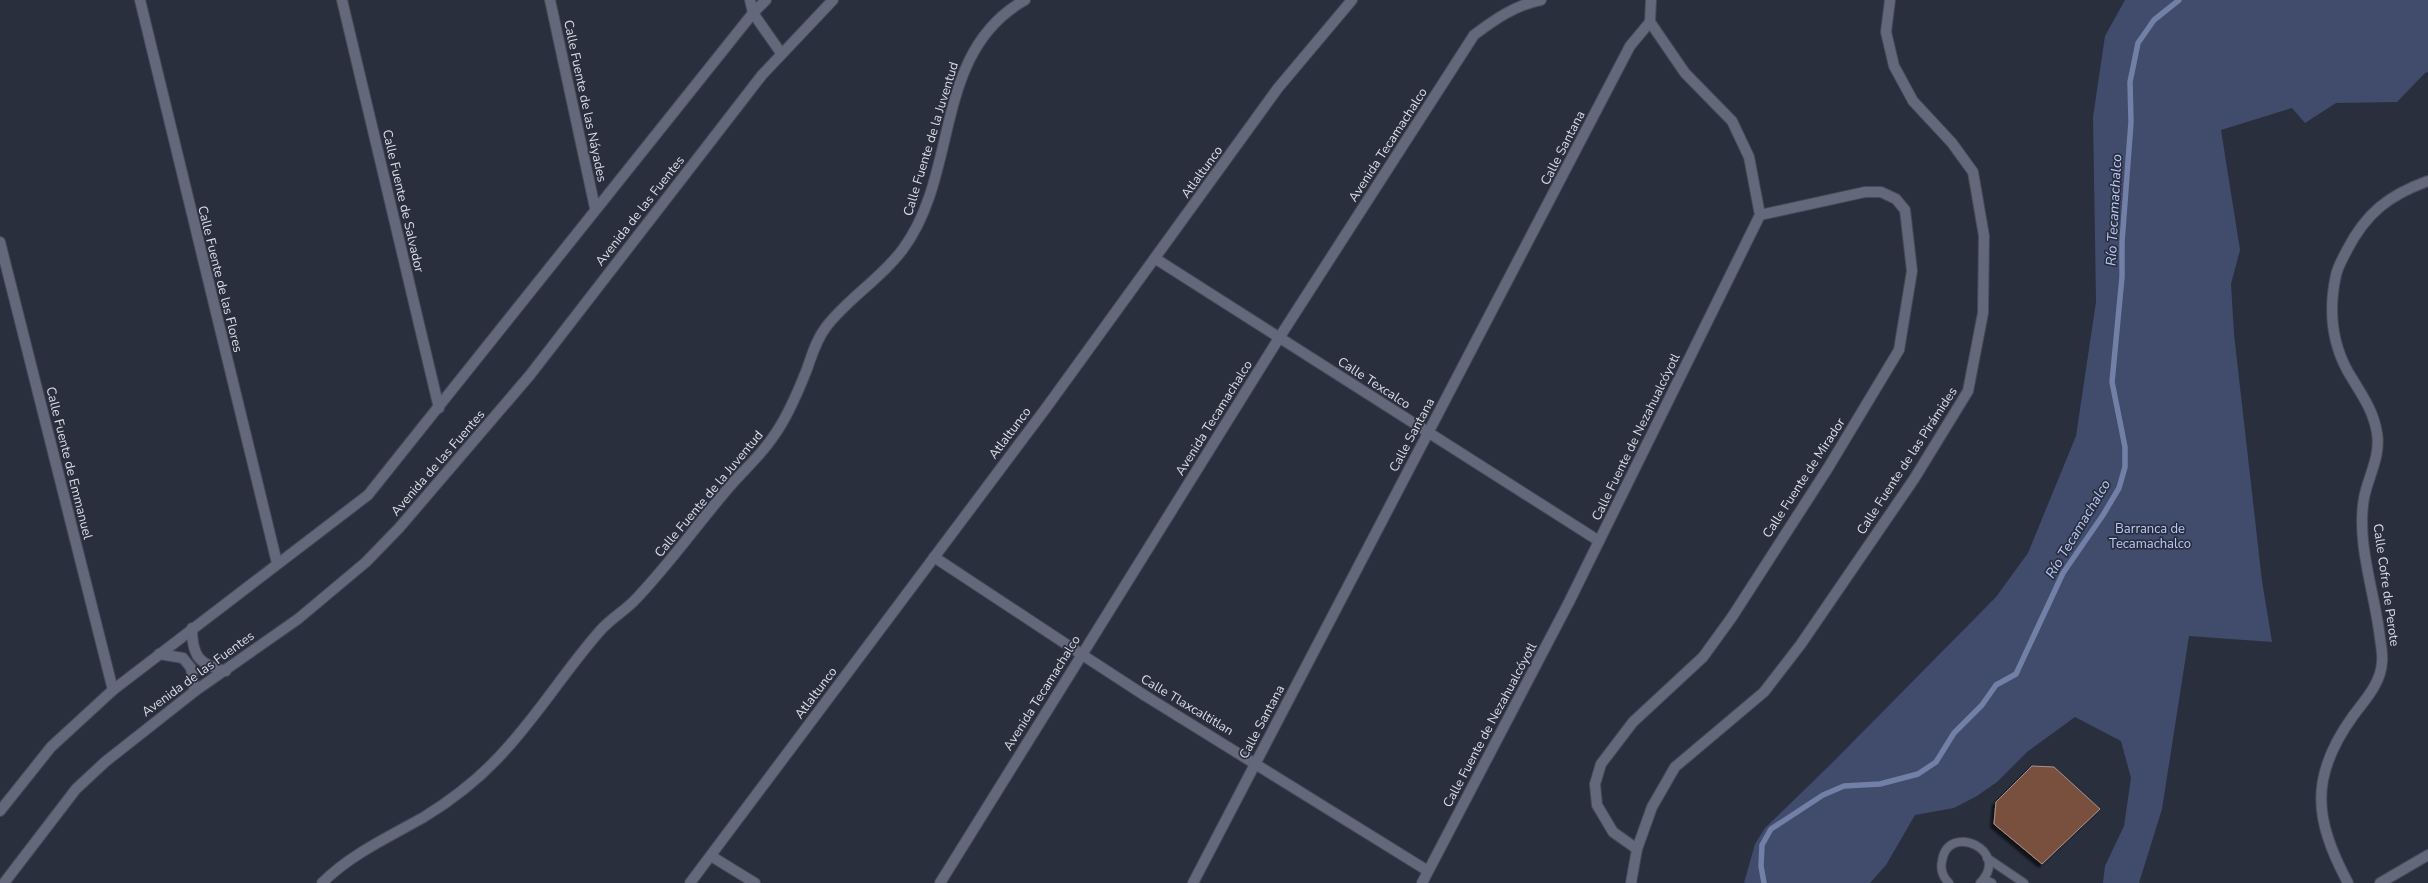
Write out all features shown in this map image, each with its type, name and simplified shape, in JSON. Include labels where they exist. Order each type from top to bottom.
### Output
[{"type":"street","name":"Calle Fuente de las Flores","points":[[140,0],[277,563]]},
{"type":"street","name":"Calle Fuente de Salvador","points":[[342,0],[439,408]]},
{"type":"street","name":"Calle Fuente de las Náyades","points":[[550,0],[595,208]]},
{"type":"street","points":[[750,0],[753,13],[781,53]]},
{"type":"street","points":[[0,811],[51,747],[113,690],[277,563],[368,495],[439,408],[595,208],[753,13],[766,0]]},
{"type":"street","name":"Avenida de las Fuentes","points":[[4,883],[48,822],[76,789],[134,737],[195,691],[298,619],[371,556],[431,494],[530,375],[781,53],[833,0]]},
{"type":"street","name":"Calle Fuente de la Juventud","points":[[322,883],[354,857],[394,831],[424,816],[460,791],[496,761],[522,731],[601,630],[632,603],[656,578],[731,485],[757,458],[775,435],[806,372],[815,346],[827,327],[878,278],[902,251],[920,224],[932,189],[962,73],[976,45],[994,22],[1025,0]]},
{"type":"street","name":"Atlaltunco","points":[[690,883],[1156,259],[1278,88],[1352,0]]},
{"type":"street","name":"Avenida Tecamachalco","points":[[940,883],[1081,654],[1279,338],[1474,35],[1498,17],[1531,2],[1541,0]]},
{"type":"street","points":[[1651,0],[1650,22],[1685,73],[1732,121],[1749,156],[1760,215]]},
{"type":"street","name":"Calle Fuente de las Pirámides","points":[[1631,883],[1637,849],[1652,807],[1675,767],[1764,692],[1801,644],[1914,478],[1968,391],[1983,313],[1984,236],[1973,172],[1952,143],[1913,101],[1894,66],[1886,32],[1890,0]]},
{"type":"street","name":"Calle Santana","points":[[1193,883],[1630,46],[1650,22]]},
{"type":"street","name":"Calle Cofre de Perote","points":[[2348,883],[2324,828],[2320,789],[2331,750],[2353,716],[2372,693],[2382,663],[2363,535],[2364,499],[2376,458],[2378,434],[2368,403],[2347,369],[2336,341],[2331,305],[2336,272],[2358,228],[2384,202],[2428,181]]},
{"type":"street","name":"Calle Fuente de Mirador","points":[[1637,849],[1613,832],[1597,805],[1595,784],[1601,764],[1633,722],[1702,657],[1732,617],[1786,530],[1828,468],[1899,350],[1912,271],[1905,210],[1896,199],[1882,192],[1865,192],[1760,215]]},
{"type":"street","name":"Calle Fuente de Nezahualcóyotl","points":[[1422,883],[1599,541],[1760,215]]},
{"type":"street","name":"Calle Fuente de Emmanuel","points":[[0,242],[113,690]]},
{"type":"street","name":"Calle Texcalco","points":[[1156,259],[1427,433],[1599,541]]},
{"type":"street","name":"Calle Tlaxcaltitlan","points":[[934,557],[1144,695],[1256,762],[1428,871]]},
{"type":"street","points":[[192,628],[194,652],[202,662],[210,667],[226,670]]},
{"type":"street","points":[[159,654],[183,658],[191,668],[195,691]]},
{"type":"street","points":[[2380,883],[2428,855]]},
{"type":"street","points":[[711,856],[755,883]]},
{"type":"lane","points":[[1949,883],[1942,873],[1941,866],[1945,852],[1950,846],[1964,841],[1972,842],[1978,846],[1988,858],[2024,883]]},
{"type":"lane","points":[[1988,858],[1988,872],[1982,881],[1992,883]]},
{"type":"green space","name":"Barranca de Tecamachalco","points":[[2125,0],[2428,0],[2428,72],[2425,73],[2397,102],[2336,103],[2305,123],[2292,108],[2221,130],[2240,250],[2231,284],[2234,334],[2262,581],[2272,642],[2189,636],[2162,809],[2139,883],[2103,883],[2105,866],[2124,826],[2131,778],[2121,741],[2075,717],[2027,752],[1997,782],[1977,796],[1954,808],[1915,815],[1886,865],[1870,883],[1744,883],[1755,844],[1765,828],[1833,762],[1996,597],[2028,553],[2076,436],[2096,302],[2093,117],[2105,36]]},
{"type":"building","points":[[2032,766],[2054,767],[2100,809],[2042,864],[1994,824],[1996,802]]},
{"type":"waterway","name":"Río Tecamachalco","points":[[1764,883],[1761,866],[1762,845],[1771,829],[1823,795],[1844,786],[1880,784],[1918,774],[1936,762],[1954,733],[1982,705],[1996,685],[2016,674],[2063,573],[2103,515],[2119,488],[2125,467],[2125,447],[2112,382],[2122,277],[2122,242],[2131,122],[2130,82],[2138,43],[2154,20],[2179,0]]}]
